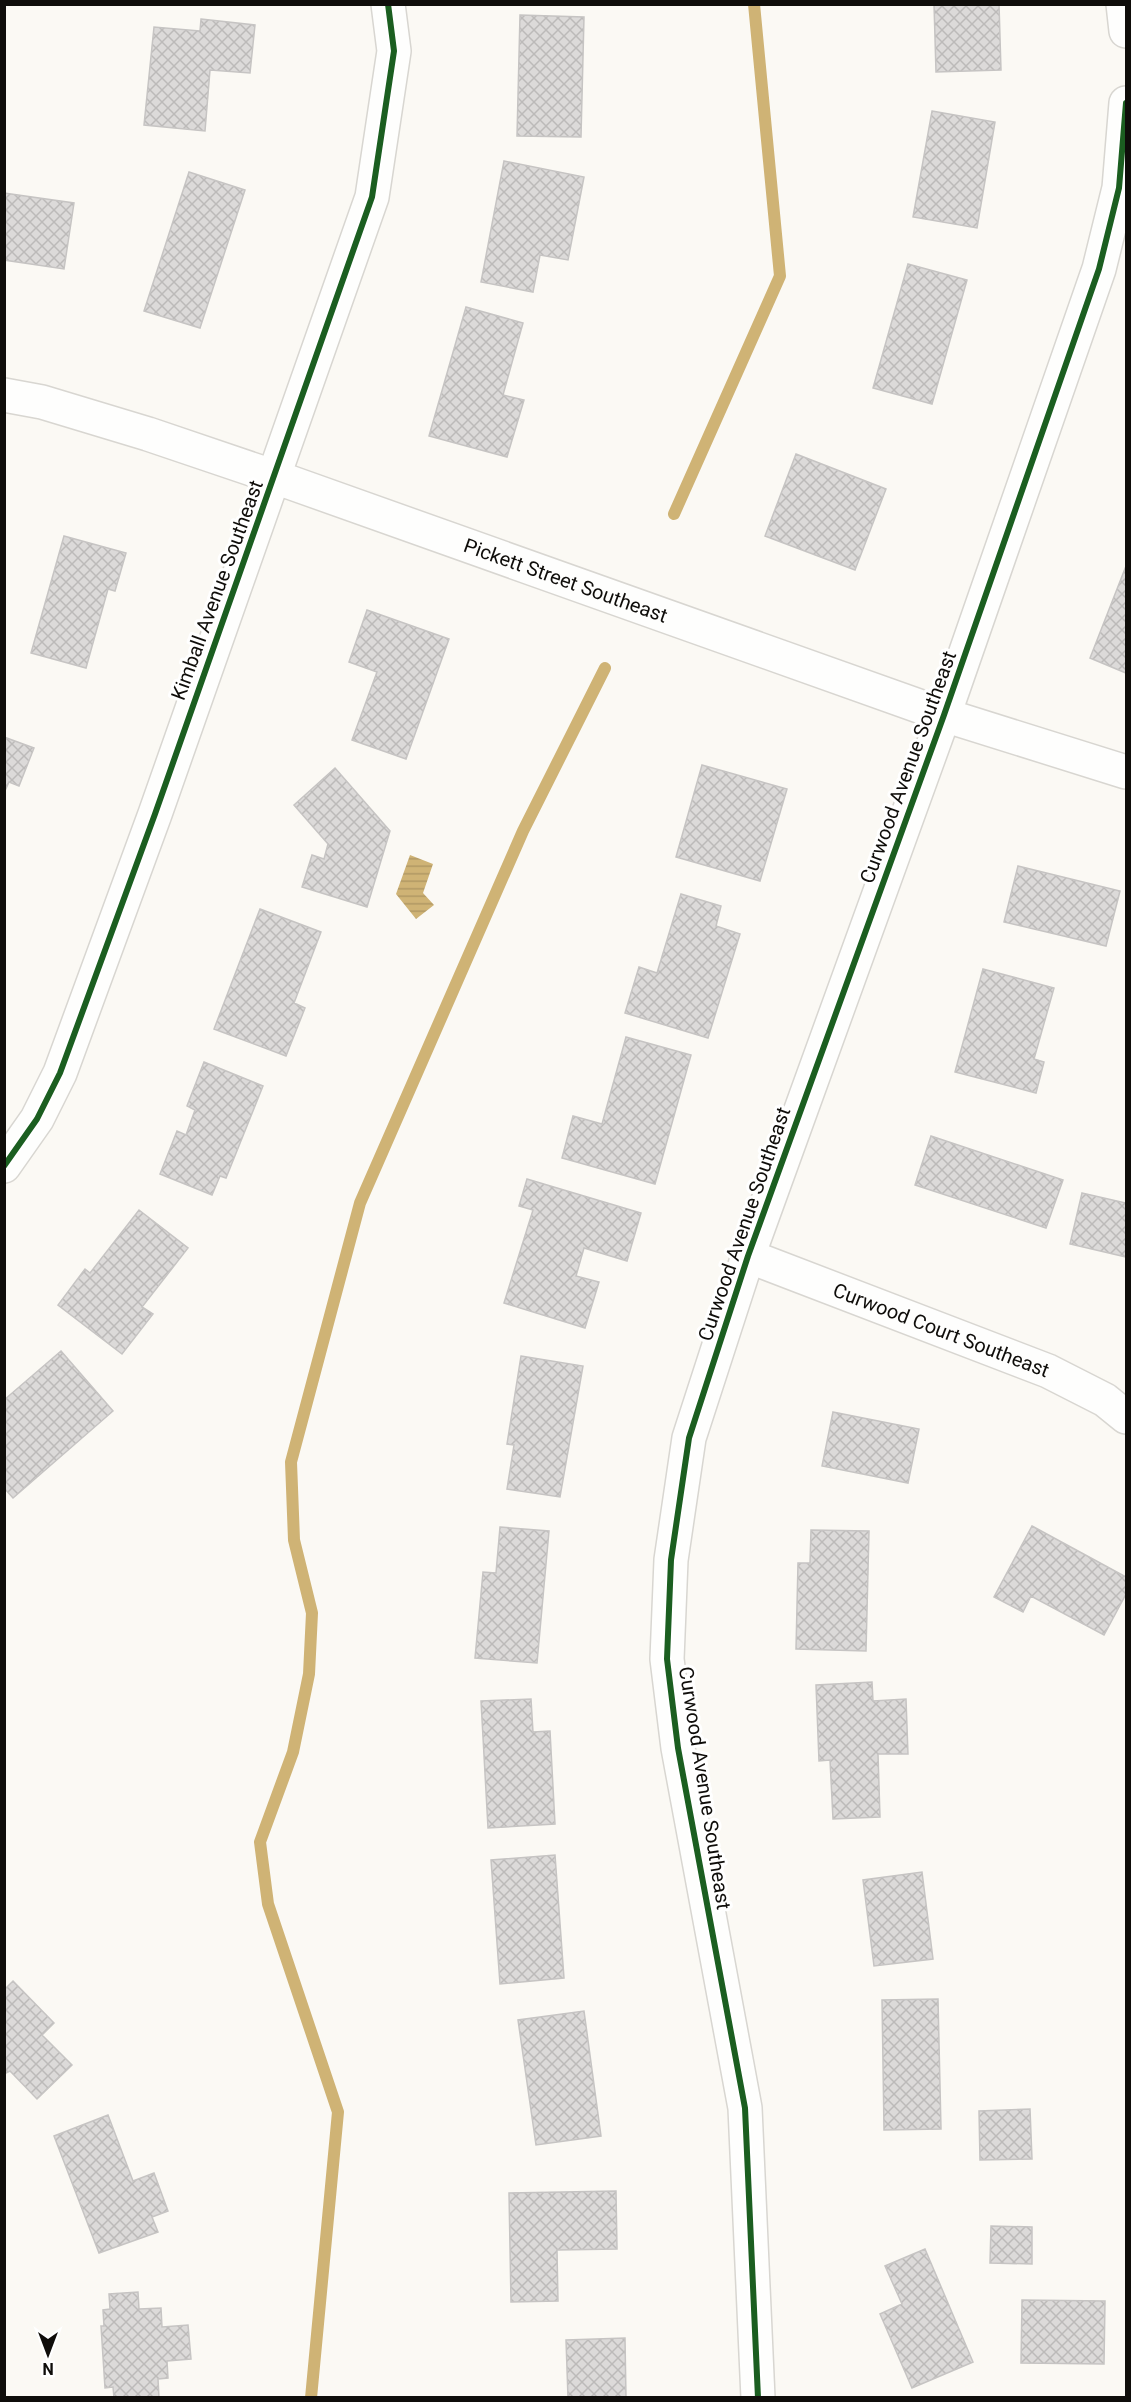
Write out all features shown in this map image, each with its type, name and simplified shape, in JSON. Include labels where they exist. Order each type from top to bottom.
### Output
[{"type":"street","name":"Kimball Avenue Southeast","points":[[4,1166],[37,1119],[60,1073],[275,477],[372,197],[394,51],[388,4]]},
{"type":"street","points":[[1123,4],[1126,31]]},
{"type":"street","name":"Curwood Avenue Southeast","points":[[758,2397],[745,2108],[678,1748],[667,1659],[671,1560],[688,1438],[748,1256],[944,715],[1099,270],[1119,188],[1126,103]]},
{"type":"street","name":"Pickett Street Southeast","points":[[4,395],[42,402],[275,477],[944,715],[1126,772]]},
{"type":"street","name":"Curwood Court Southeast","points":[[748,1256],[1048,1371],[1105,1400],[1126,1417]]},
{"type":"shaded area","points":[[410,855],[433,864],[423,893],[434,905],[416,919],[396,894]]},
{"type":"building","points":[[934,4],[999,4],[1001,70],[936,72]]},
{"type":"building","points":[[520,15],[584,17],[581,137],[517,136]]},
{"type":"building","points":[[201,19],[255,25],[250,73],[210,70],[205,131],[144,125],[154,27],[200,31]]},
{"type":"building","points":[[932,111],[995,122],[977,228],[913,217]]},
{"type":"building","points":[[504,161],[584,177],[568,260],[540,255],[533,292],[481,282]]},
{"type":"building","points":[[189,172],[245,190],[200,328],[144,311]]},
{"type":"building","points":[[4,193],[74,203],[64,269],[4,260]]},
{"type":"building","points":[[908,264],[967,280],[932,404],[873,388]]},
{"type":"building","points":[[466,307],[523,323],[503,395],[524,400],[507,457],[429,436]]},
{"type":"building","points":[[796,454],[886,489],[855,570],[765,536]]},
{"type":"building","points":[[64,536],[126,553],[115,591],[108,589],[86,668],[31,653]]},
{"type":"building","points":[[1126,566],[1126,673],[1090,658]]},
{"type":"building","points":[[367,610],[449,639],[406,759],[352,740],[377,672],[349,662]]},
{"type":"building","points":[[4,737],[34,748],[19,786],[9,782],[4,793]]},
{"type":"building","points":[[702,765],[787,789],[760,881],[676,857]]},
{"type":"building","points":[[335,768],[390,831],[367,907],[302,887],[312,855],[324,859],[328,844],[294,805]]},
{"type":"building","points":[[1018,866],[1120,891],[1106,946],[1004,922]]},
{"type":"building","points":[[681,894],[721,906],[716,926],[740,934],[708,1038],[625,1013],[639,967],[657,973]]},
{"type":"building","points":[[260,909],[321,932],[294,1003],[305,1008],[286,1056],[214,1029]]},
{"type":"building","points":[[983,969],[1054,988],[1034,1059],[1044,1062],[1036,1093],[955,1072]]},
{"type":"building","points":[[626,1037],[691,1055],[655,1184],[562,1158],[573,1116],[602,1124]]},
{"type":"building","points":[[204,1062],[263,1086],[226,1178],[220,1176],[212,1195],[160,1174],[177,1131],[186,1135],[195,1110],[187,1106]]},
{"type":"building","points":[[931,1136],[1063,1180],[1046,1228],[915,1185]]},
{"type":"building","points":[[527,1179],[641,1213],[627,1261],[584,1248],[576,1276],[599,1282],[585,1328],[504,1303],[533,1210],[519,1206]]},
{"type":"building","points":[[1082,1193],[1126,1203],[1126,1257],[1070,1244]]},
{"type":"building","points":[[139,1210],[188,1248],[142,1307],[153,1314],[122,1354],[58,1305],[85,1269],[90,1273]]},
{"type":"building","points":[[61,1351],[113,1411],[13,1498],[4,1488],[4,1400]]},
{"type":"building","points":[[521,1356],[583,1366],[560,1497],[507,1489],[514,1445],[507,1444]]},
{"type":"building","points":[[833,1412],[919,1429],[908,1483],[822,1466]]},
{"type":"building","points":[[1032,1526],[1126,1577],[1126,1594],[1104,1635],[1031,1596],[1023,1612],[994,1597]]},
{"type":"building","points":[[500,1527],[549,1531],[537,1663],[475,1658],[483,1572],[496,1573]]},
{"type":"building","points":[[811,1530],[869,1531],[866,1651],[796,1649],[798,1563],[810,1563]]},
{"type":"building","points":[[872,1682],[873,1701],[906,1699],[908,1754],[878,1754],[880,1817],[833,1819],[830,1760],[819,1761],[816,1685]]},
{"type":"building","points":[[531,1699],[533,1732],[550,1731],[555,1824],[488,1828],[481,1701]]},
{"type":"building","points":[[555,1855],[564,1978],[500,1984],[491,1860]]},
{"type":"building","points":[[922,1872],[933,1959],[874,1966],[863,1880]]},
{"type":"building","points":[[13,1981],[54,2023],[42,2035],[72,2065],[37,2099],[10,2071],[4,2074],[4,1990]]},
{"type":"building","points":[[938,1999],[941,2129],[884,2130],[882,2000]]},
{"type":"building","points":[[584,2011],[601,2136],[536,2145],[518,2020]]},
{"type":"building","points":[[1030,2109],[1032,2159],[980,2160],[979,2111]]},
{"type":"building","points":[[108,2115],[133,2181],[154,2173],[168,2211],[152,2217],[158,2232],[99,2253],[54,2136]]},
{"type":"building","points":[[616,2191],[617,2249],[557,2250],[558,2301],[511,2302],[509,2193]]},
{"type":"building","points":[[991,2226],[1032,2227],[1032,2264],[990,2263]]},
{"type":"building","points":[[925,2249],[973,2362],[912,2388],[880,2314],[902,2304],[885,2266]]},
{"type":"building","points":[[138,2292],[139,2309],[161,2308],[162,2327],[188,2325],[191,2359],[167,2361],[168,2378],[158,2379],[159,2398],[114,2398],[113,2387],[105,2388],[101,2326],[104,2326],[103,2310],[110,2309],[109,2294]]},
{"type":"building","points":[[1022,2300],[1105,2301],[1104,2364],[1021,2363]]},
{"type":"building","points":[[625,2338],[626,2398],[568,2398],[566,2340]]},
{"type":"waterway","points":[[674,514],[780,276],[754,4]]},
{"type":"waterway","points":[[311,2398],[338,2112],[268,1904],[260,1842],[293,1752],[309,1674],[312,1613],[294,1540],[291,1462],[360,1203],[523,831],[605,668]]},
{"type":"cycle path","points":[[4,1166],[37,1119],[60,1073],[155,814],[372,197],[394,51],[388,4]]},
{"type":"cycle path","points":[[758,2398],[745,2108],[678,1748],[667,1659],[671,1560],[689,1438],[748,1256],[944,715],[1099,269],[1119,188],[1126,103]]}]
